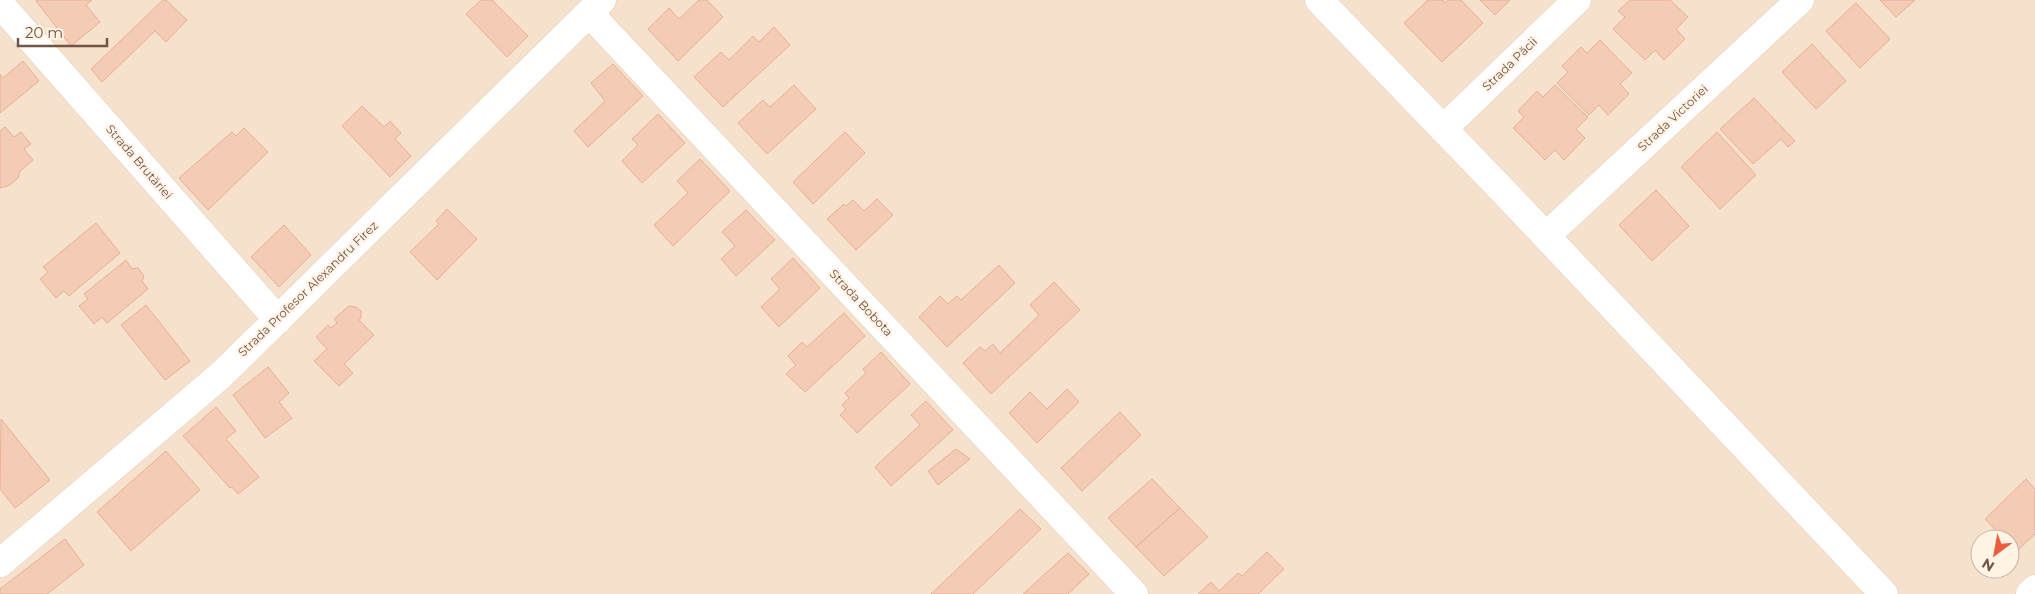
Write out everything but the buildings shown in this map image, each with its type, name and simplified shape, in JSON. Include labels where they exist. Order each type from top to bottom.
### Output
[{"type":"street","points":[[1319,0],[1546,236],[1884,594]]},
{"type":"street","name":"Strada Păcii","points":[[1443,129],[1577,0]]},
{"type":"street","name":"Strada Victoriei","points":[[1546,236],[1800,0]]},
{"type":"street","name":"Strada Brutăriei","points":[[0,4],[278,320]]},
{"type":"street","name":"Strada Profesor Alexandru Firez","points":[[0,563],[221,375],[596,6]]},
{"type":"street","name":"Strada Bobota","points":[[596,6],[1134,594]]},
{"type":"street","points":[[2030,594],[2035,589]]},
{"type":"shaded area","points":[[0,0],[2035,0],[2035,594],[0,594]]}]
